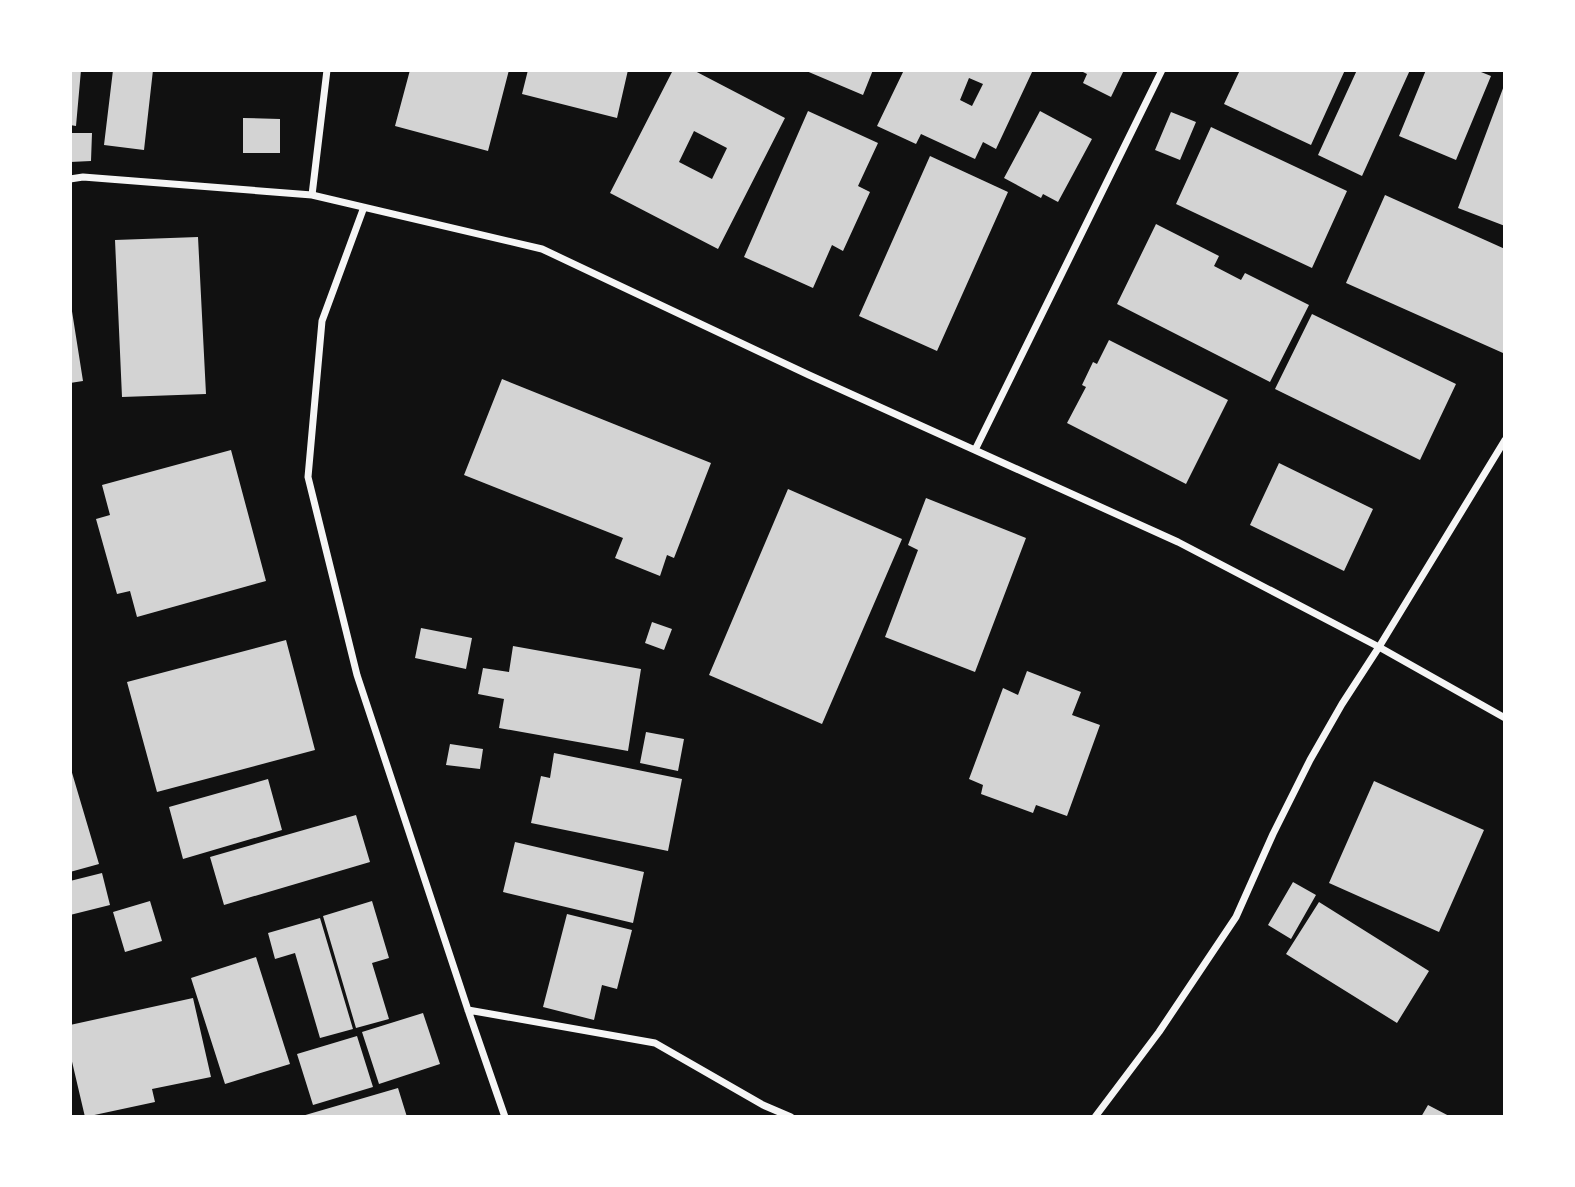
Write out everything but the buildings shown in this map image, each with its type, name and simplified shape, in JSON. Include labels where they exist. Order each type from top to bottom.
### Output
[{"type":"street","points":[[312,195],[327,70]]},
{"type":"street","points":[[975,450],[1161,70]]},
{"type":"street","points":[[70,179],[83,177],[312,195],[542,249],[797,369],[1178,541],[1379,647],[1505,718]]},
{"type":"street","points":[[364,207],[322,321],[308,477],[357,675],[505,1117]]},
{"type":"street","points":[[1095,1117],[1159,1032],[1236,917],[1310,760],[1505,440]]},
{"type":"street","points":[[468,1010],[655,1043],[763,1105],[791,1117]]}]
